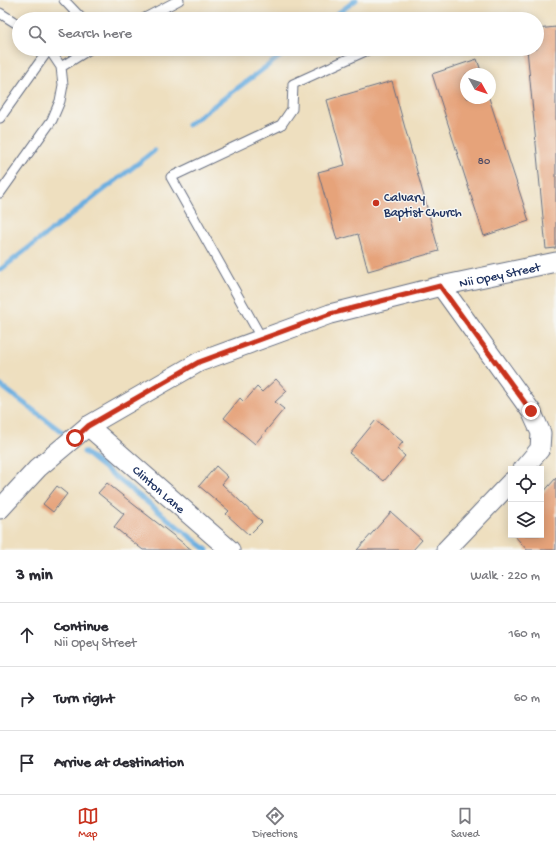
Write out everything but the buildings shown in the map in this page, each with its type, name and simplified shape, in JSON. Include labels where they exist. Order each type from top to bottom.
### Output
[{"type":"street","name":"Nii Opey Street","points":[[0,509],[38,468],[88,426],[199,362],[330,314],[440,286],[556,262]]},
{"type":"street","points":[[440,286],[531,411],[541,433],[540,449],[526,466]]},
{"type":"street","name":"Clinton Lane","points":[[88,426],[230,550]]},
{"type":"street","points":[[446,550],[508,485]]},
{"type":"lane","points":[[64,0],[75,12]]},
{"type":"lane","points":[[156,12],[179,0]]},
{"type":"lane","points":[[0,13],[12,21]]},
{"type":"lane","points":[[0,118],[44,56]]},
{"type":"lane","points":[[0,193],[52,120],[60,101],[63,85],[61,67],[54,56]]},
{"type":"lane","points":[[61,67],[79,56]]},
{"type":"lane","points":[[262,339],[171,177],[281,125],[292,109],[293,84],[355,56]]},
{"type":"waterway","points":[[340,12],[356,0]]},
{"type":"waterway","points":[[188,125],[281,56]]},
{"type":"waterway","points":[[0,270],[154,151]]},
{"type":"waterway","points":[[0,385],[62,432]]},
{"type":"waterway","points":[[84,452],[207,550]]},
{"type":"place","name":"Calvary Baptist Church","points":[[376,203]]},
{"type":"route","points":[[75,438],[88,426],[199,362],[330,314],[440,286],[531,411]]}]
